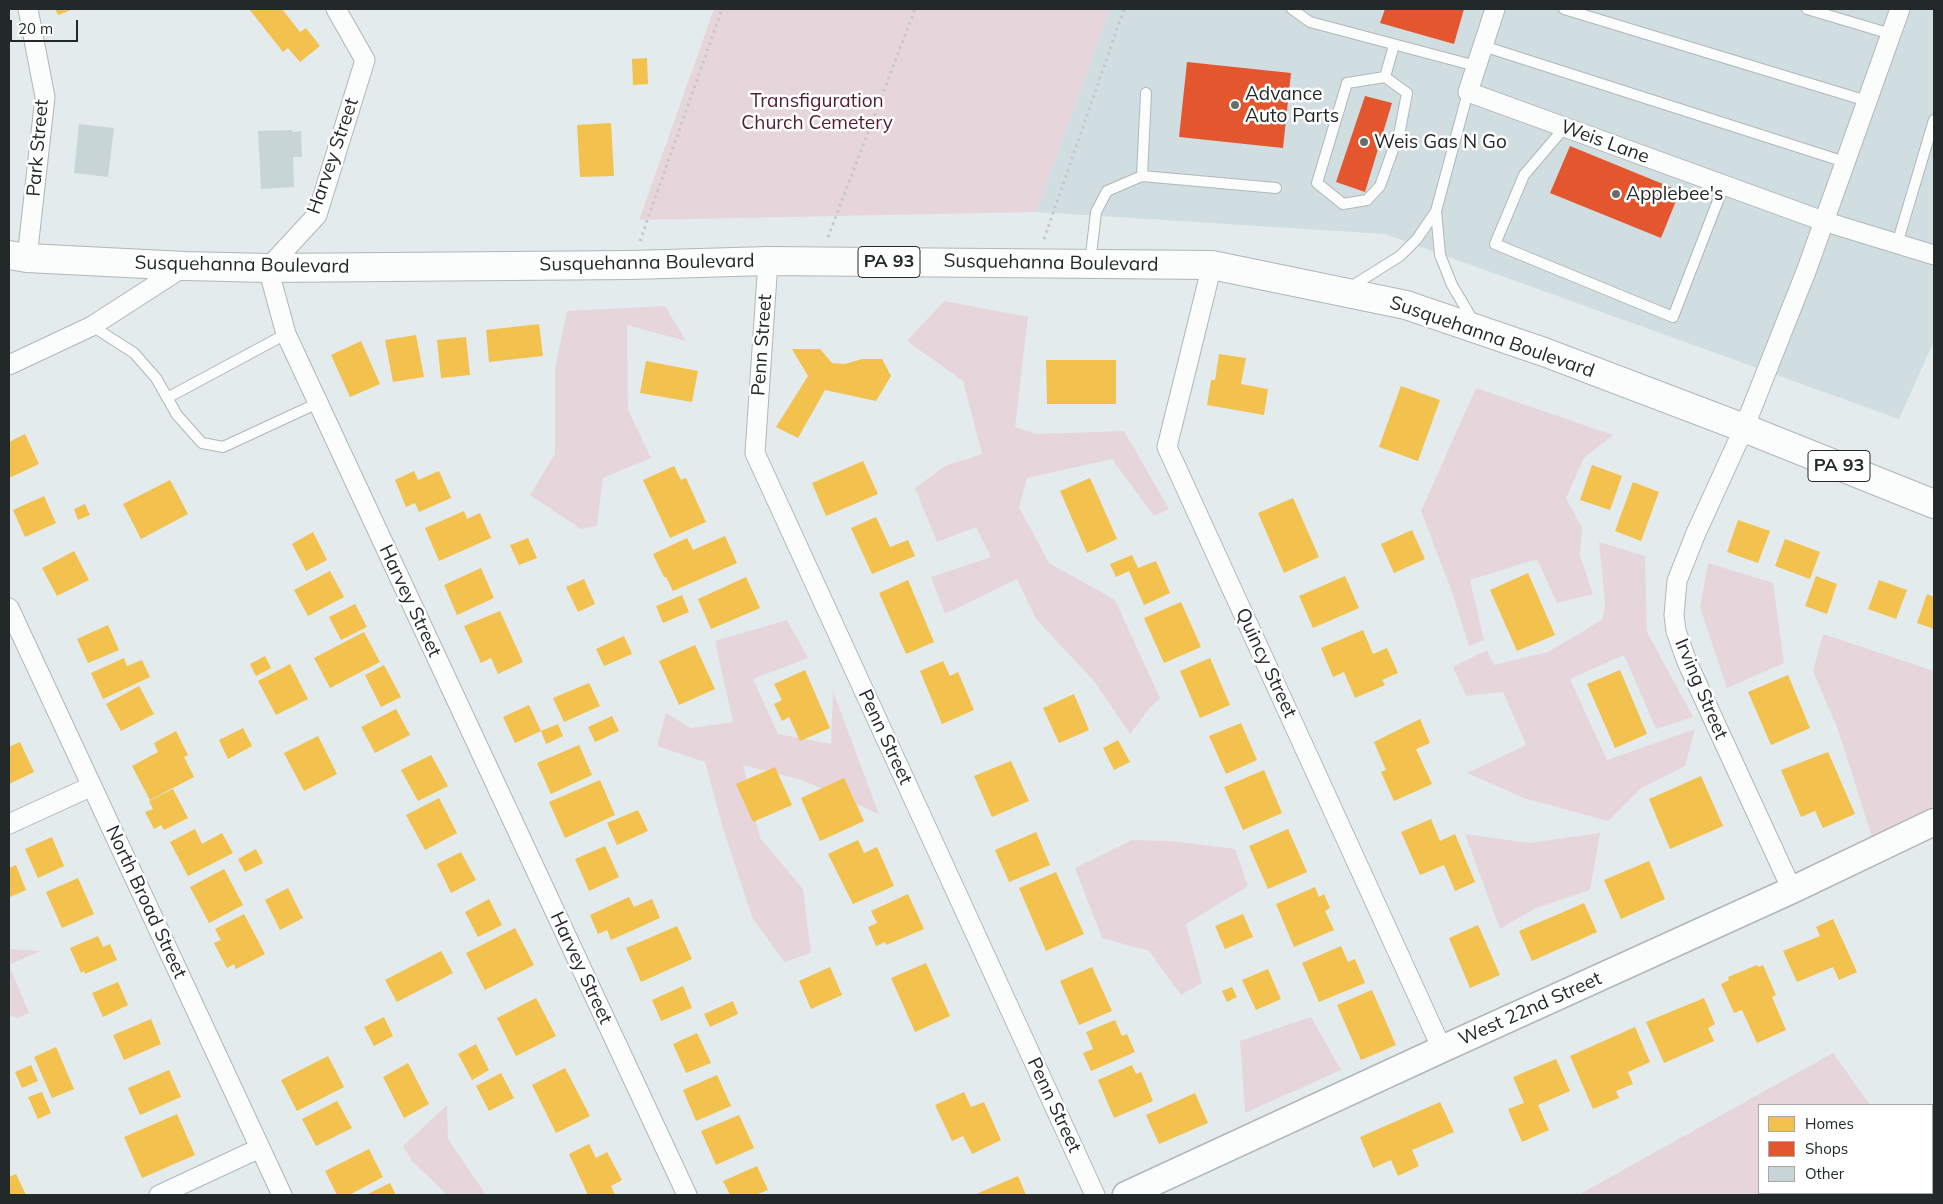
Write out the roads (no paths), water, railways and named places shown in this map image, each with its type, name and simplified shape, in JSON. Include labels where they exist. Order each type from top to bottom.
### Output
[{"type":"highway","name":"Susquehanna Boulevard","points":[[18,257],[186,266],[268,268],[631,265],[768,261],[1212,265],[1406,305],[1544,352],[1744,428],[1934,504]]},
{"type":"street","name":"Park Street","points":[[18,257],[45,97],[28,9]]},
{"type":"street","name":"Harvey Street","points":[[336,9],[365,60],[317,215],[268,268],[286,334],[687,1195]]},
{"type":"street","points":[[1468,92],[1495,9]]},
{"type":"street","points":[[1744,428],[1807,269],[1900,9]]},
{"type":"street","name":"Weis Lane","points":[[1468,92],[1823,221],[1934,255]]},
{"type":"street","name":"Penn Street","points":[[768,261],[755,453],[1095,1195]]},
{"type":"street","name":"Quincy Street","points":[[1212,265],[1167,447],[1442,1049]]},
{"type":"street","points":[[9,365],[92,326],[186,266]]},
{"type":"street","name":"Irving Street","points":[[1744,428],[1683,564],[1677,581],[1674,615],[1676,631],[1687,662],[1792,890]]},
{"type":"street","name":"North Broad Street","points":[[9,608],[282,1195]]},
{"type":"street","points":[[9,824],[92,786]]},
{"type":"street","name":"West 22nd Street","points":[[1126,1195],[1792,890],[1934,822]]},
{"type":"street","points":[[159,1195],[260,1148]]},
{"type":"lane","points":[[1292,9],[1310,22],[1476,66]]},
{"type":"lane","points":[[1564,9],[1867,101]]},
{"type":"lane","points":[[1807,9],[1891,34]]},
{"type":"lane","points":[[1385,77],[1394,45]]},
{"type":"lane","points":[[1483,46],[1844,162]]},
{"type":"lane","points":[[1385,77],[1407,93],[1400,130],[1380,186],[1367,200],[1343,204],[1317,183],[1347,83],[1385,77]]},
{"type":"lane","points":[[1142,176],[1146,92]]},
{"type":"lane","points":[[1343,292],[1400,256],[1417,239],[1436,211],[1468,92]]},
{"type":"lane","points":[[1897,244],[1934,120]]},
{"type":"lane","points":[[1565,127],[1524,174],[1495,244],[1673,317],[1724,185]]},
{"type":"lane","points":[[1090,264],[1096,212],[1107,191],[1142,176],[1276,188]]},
{"type":"lane","points":[[1436,211],[1440,255],[1452,285],[1479,330]]},
{"type":"lane","points":[[92,326],[134,353],[156,378],[177,415],[202,444],[224,447],[318,403]]},
{"type":"lane","points":[[167,398],[286,334]]},
{"type":"place","name":"Advance Auto Parts","points":[[1235,105]]},
{"type":"place","name":"Weis Gas N Go","points":[[1364,142]]},
{"type":"place","name":"Applebee's","points":[[1616,194]]},
{"type":"park label","name":"Transfiguration Church Cemetery","points":[[817,112]]}]
